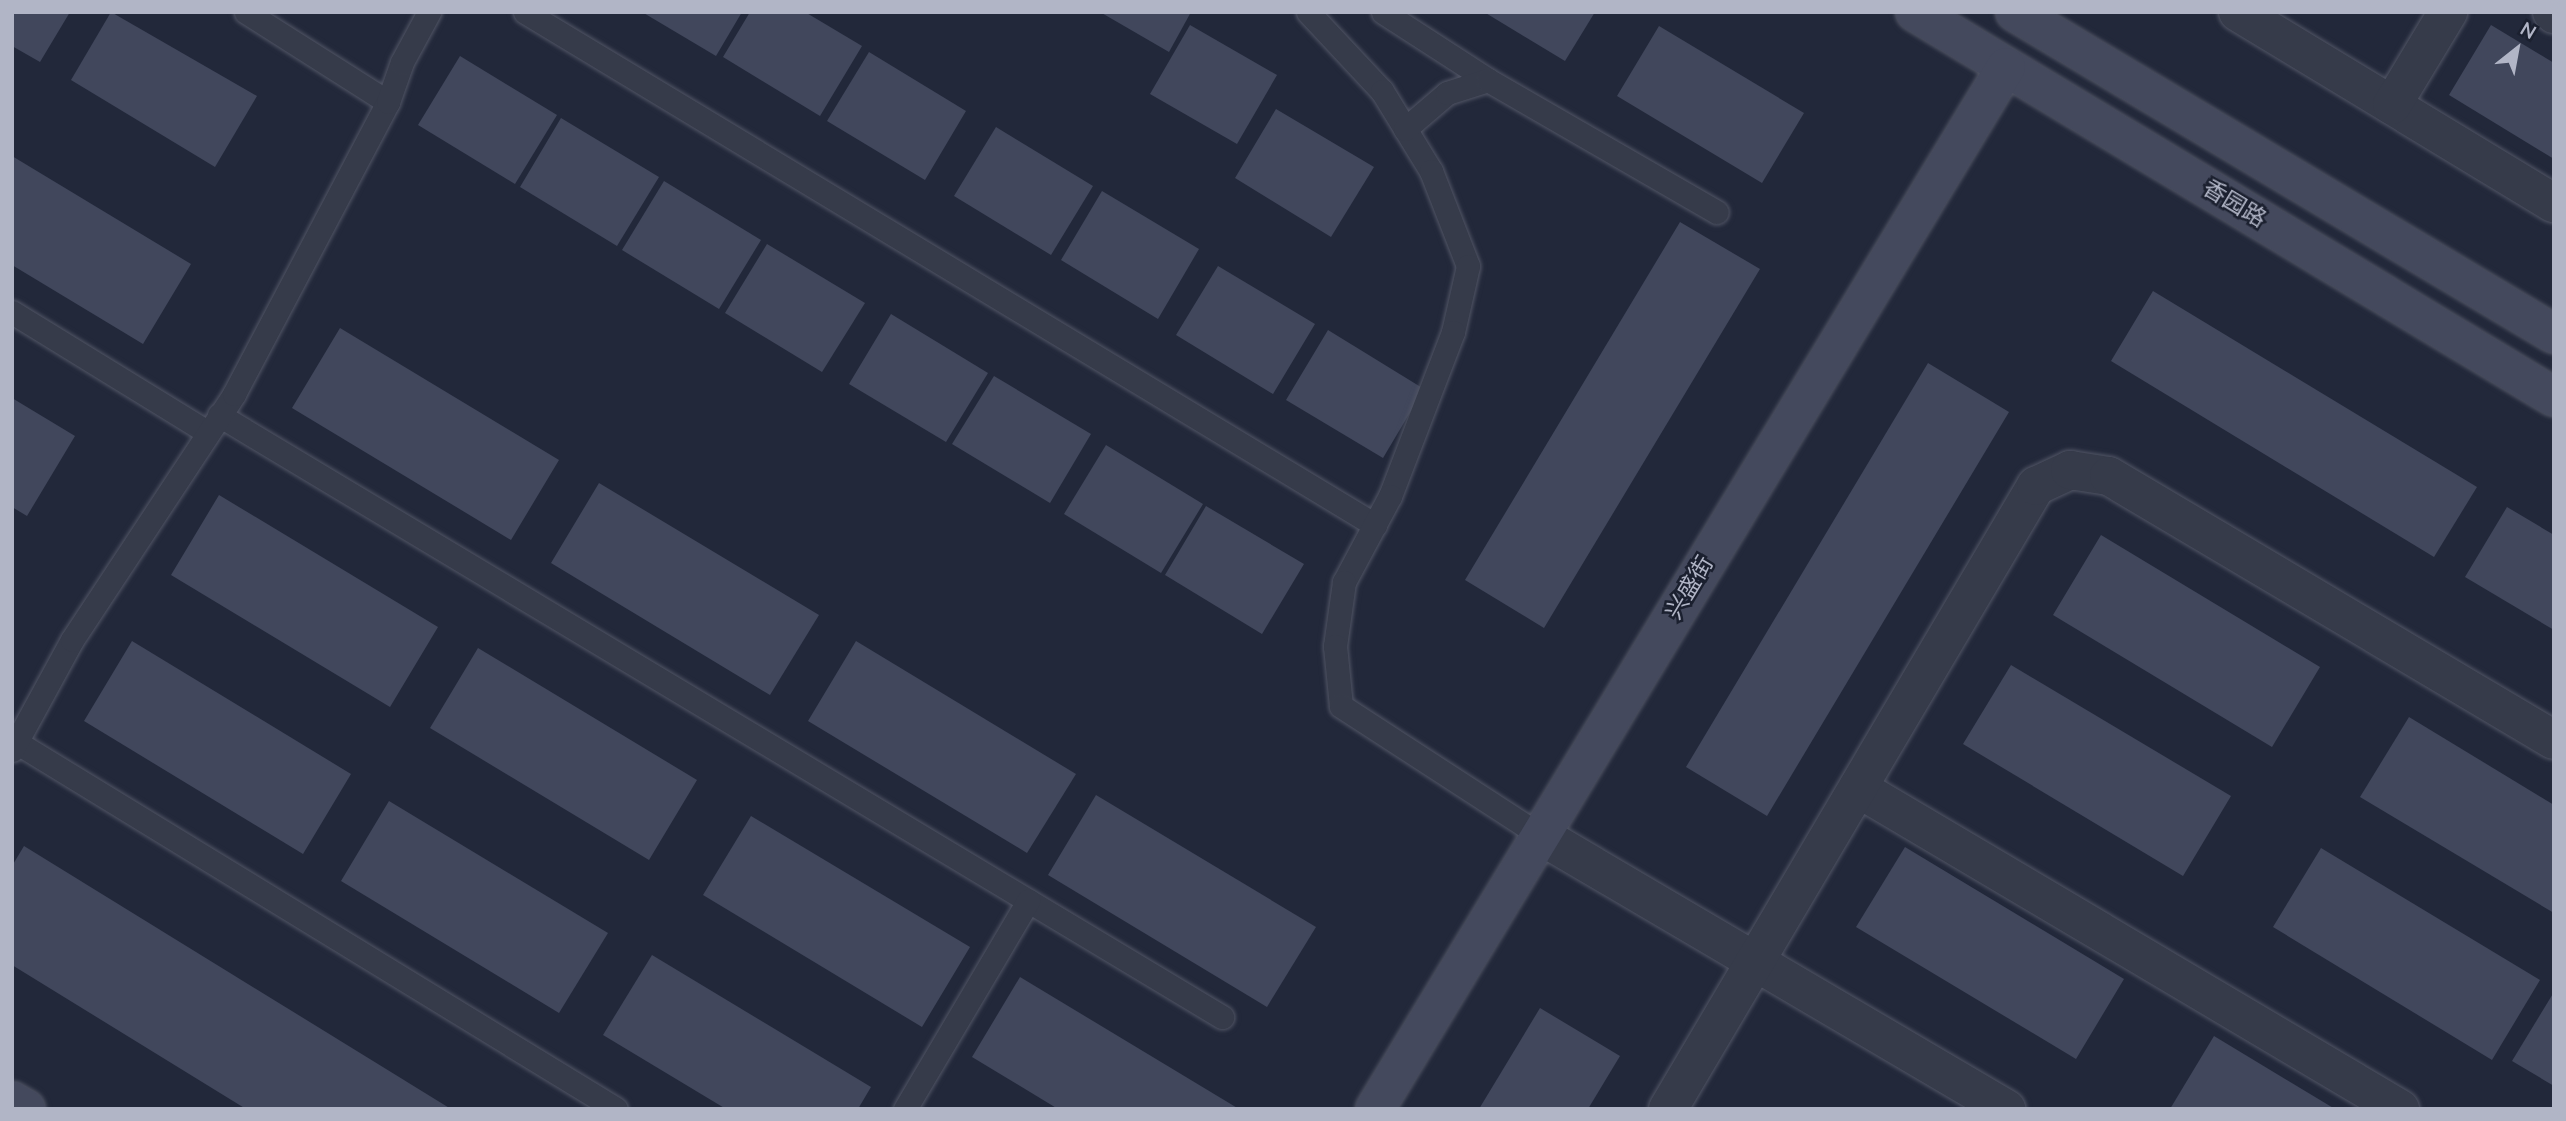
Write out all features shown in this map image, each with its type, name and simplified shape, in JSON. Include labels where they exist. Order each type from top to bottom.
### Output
[{"type":"street","name":"香园路","points":[[1915,12],[2554,397]]},
{"type":"street","points":[[2015,12],[2554,334]]},
{"type":"street","points":[[2238,12],[2554,202]]},
{"type":"street","points":[[2392,105],[2448,12]]},
{"type":"street","name":"兴盛街","points":[[1375,1109],[2006,67]]},
{"type":"street","points":[[1668,1109],[2036,486],[2070,470],[2109,476],[2554,740]]},
{"type":"street","points":[[1858,788],[2400,1109]]},
{"type":"street","points":[[1540,835],[2006,1109]]},
{"type":"street","points":[[12,1101],[26,1109]]},
{"type":"lane","points":[[246,12],[388,102]]},
{"type":"lane","points":[[429,12],[402,62],[388,102],[288,295],[213,423],[72,640],[14,746],[616,1109]]},
{"type":"lane","points":[[525,12],[1375,525]]},
{"type":"lane","points":[[1308,12],[1382,91],[1432,171],[1468,266],[1452,332],[1390,496],[1344,583],[1335,646],[1340,706],[1540,835]]},
{"type":"lane","points":[[1383,12],[1488,80],[1717,212]]},
{"type":"lane","points":[[1405,129],[1447,93],[1488,80]]},
{"type":"lane","points":[[12,312],[213,423],[1222,1017]]},
{"type":"lane","points":[[905,1109],[1028,901]]},
{"type":"building","points":[[12,12],[70,12],[40,62],[12,46]]},
{"type":"building","points":[[111,12],[257,96],[215,167],[71,80]]},
{"type":"building","points":[[642,12],[742,12],[716,56]]},
{"type":"building","points":[[750,12],[805,12],[862,46],[820,116],[723,57]]},
{"type":"building","points":[[1100,12],[1191,12],[1169,52]]},
{"type":"building","points":[[1484,12],[1595,12],[1565,61]]},
{"type":"building","points":[[1190,25],[1277,75],[1237,144],[1150,94]]},
{"type":"building","points":[[2491,25],[2554,63],[2554,159],[2449,95]]},
{"type":"building","points":[[1659,26],[1804,113],[1762,183],[1617,96]]},
{"type":"building","points":[[869,52],[966,111],[925,180],[827,121]]},
{"type":"building","points":[[460,56],[557,115],[515,184],[418,125]]},
{"type":"building","points":[[1276,109],[1374,167],[1331,237],[1235,178]]},
{"type":"building","points":[[561,118],[659,177],[617,246],[520,187]]},
{"type":"building","points":[[996,127],[1093,186],[1051,255],[954,196]]},
{"type":"building","points":[[12,156],[191,264],[143,344],[12,265]]},
{"type":"building","points":[[664,181],[761,240],[719,309],[622,250]]},
{"type":"building","points":[[1102,191],[1199,249],[1158,319],[1061,260]]},
{"type":"building","points":[[1680,222],[1760,269],[1544,628],[1465,580]]},
{"type":"building","points":[[767,244],[865,303],[822,372],[725,313]]},
{"type":"building","points":[[1218,266],[1315,324],[1273,394],[1176,335]]},
{"type":"building","points":[[2153,291],[2477,487],[2434,557],[2111,361]]},
{"type":"building","points":[[891,314],[988,373],[946,442],[849,384]]},
{"type":"building","points":[[340,328],[559,460],[511,540],[292,408]]},
{"type":"building","points":[[1328,330],[1424,389],[1383,458],[1286,400]]},
{"type":"building","points":[[1928,363],[2009,412],[1767,816],[1686,767]]},
{"type":"building","points":[[994,376],[1091,434],[1050,503],[952,444]]},
{"type":"building","points":[[12,398],[75,436],[27,516],[12,507]]},
{"type":"building","points":[[1106,445],[1203,504],[1161,573],[1064,514]]},
{"type":"building","points":[[599,483],[819,615],[770,695],[551,563]]},
{"type":"building","points":[[219,495],[438,627],[390,707],[171,575]]},
{"type":"building","points":[[1206,506],[1304,564],[1262,634],[1165,575]]},
{"type":"building","points":[[2507,507],[2554,535],[2554,630],[2465,577]]},
{"type":"building","points":[[2101,535],[2320,667],[2272,747],[2053,615]]},
{"type":"building","points":[[132,641],[351,774],[303,854],[84,721]]},
{"type":"building","points":[[856,641],[1076,774],[1027,853],[808,721]]},
{"type":"building","points":[[478,648],[697,780],[649,860],[430,728]]},
{"type":"building","points":[[2011,665],[2231,796],[2183,876],[1963,744]]},
{"type":"building","points":[[2409,717],[2554,805],[2554,913],[2360,797]]},
{"type":"building","points":[[1096,795],[1316,927],[1267,1007],[1048,875]]},
{"type":"building","points":[[389,801],[608,933],[559,1013],[341,881]]},
{"type":"building","points":[[751,816],[970,947],[922,1027],[703,895]]},
{"type":"building","points":[[24,846],[451,1109],[246,1109],[12,965],[12,866]]},
{"type":"building","points":[[1905,847],[2124,979],[2076,1059],[1856,927]]},
{"type":"building","points":[[2321,848],[2540,980],[2492,1060],[2273,927]]},
{"type":"building","points":[[652,955],[871,1087],[858,1109],[726,1109],[603,1035]]},
{"type":"building","points":[[1020,977],[1239,1109],[1058,1109],[972,1057]]},
{"type":"building","points":[[2554,992],[2554,1086],[2512,1061]]},
{"type":"building","points":[[1540,1008],[1620,1056],[1588,1109],[1479,1109]]},
{"type":"building","points":[[2214,1036],[2335,1109],[2170,1109]]}]
